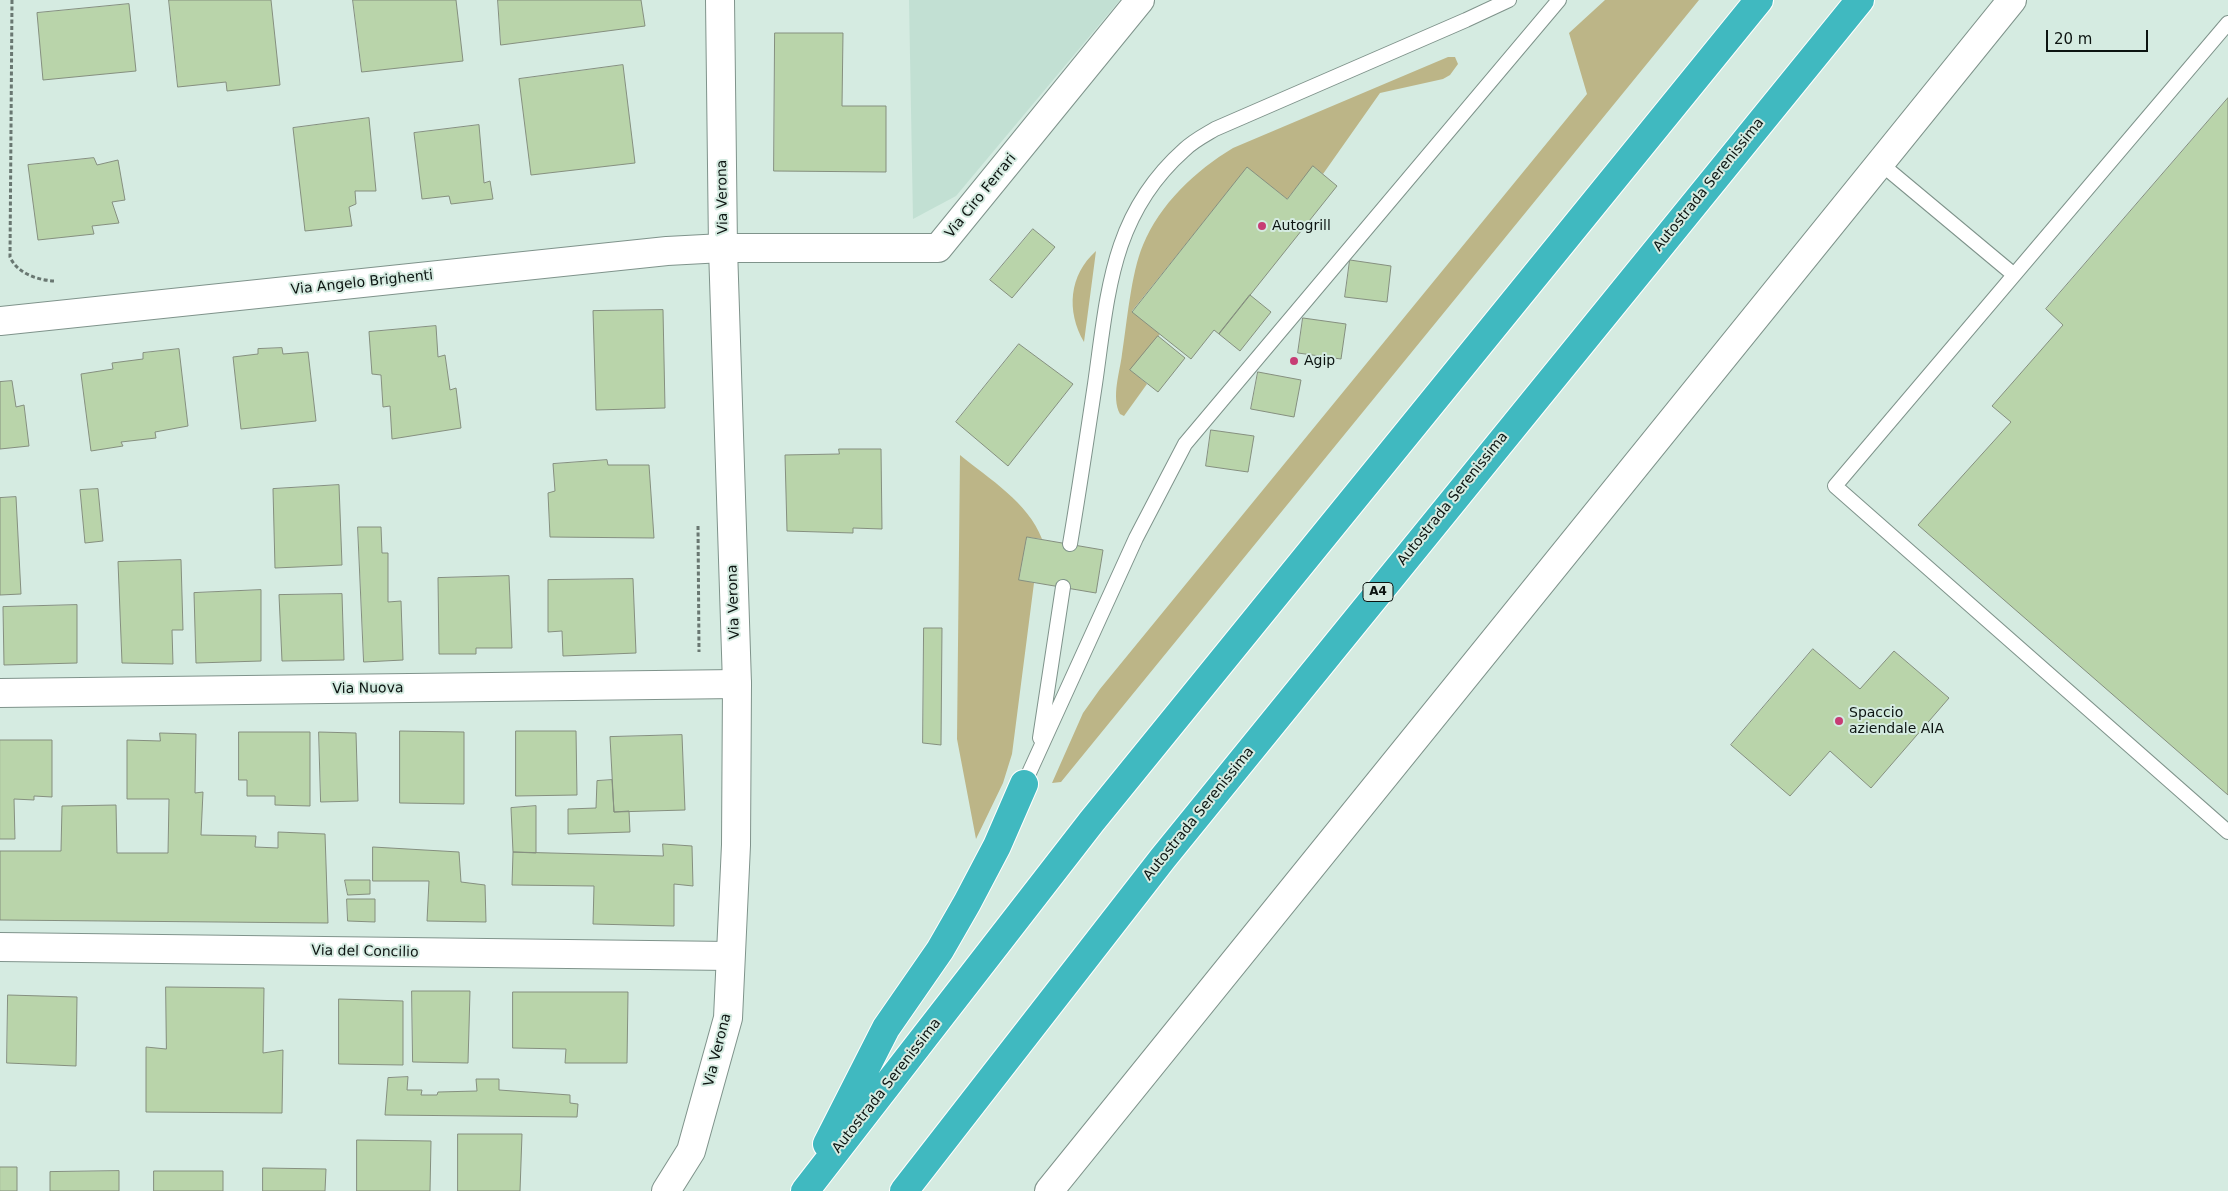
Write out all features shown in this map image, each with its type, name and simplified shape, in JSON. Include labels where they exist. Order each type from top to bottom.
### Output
[{"type":"highway","name":"Autostrada Serenissima","points":[[804,1191],[1092,821],[1759,0]]},
{"type":"highway","name":"Autostrada Serenissima","points":[[904,1191],[1163,858],[1860,0]]},
{"type":"highway","points":[[804,1191],[886,1028],[940,950],[967,903],[997,846],[1024,784]]},
{"type":"street","name":"Via Verona","points":[[666,1191],[691,1151],[728,1018],[736,845],[737,684],[724,248],[720,0]]},
{"type":"street","name":"Via Ciro Ferrari","points":[[724,248],[938,248],[1140,0]]},
{"type":"street","points":[[1049,1191],[2012,0]]},
{"type":"street","name":"Via Angelo Brighenti","points":[[0,321],[666,251],[724,248]]},
{"type":"street","name":"Via Nuova","points":[[0,693],[737,684]]},
{"type":"street","name":"Via del Concilio","points":[[0,948],[730,956]]},
{"type":"lane","points":[[1070,544],[1107,298],[1116,255],[1126,229],[1142,198],[1162,171],[1185,148],[1215,128],[1509,0]]},
{"type":"lane","points":[[1024,784],[1136,538],[1186,444],[1558,0]]},
{"type":"lane","points":[[2228,23],[1835,486],[2228,832]]},
{"type":"lane","points":[[1880,163],[2014,274]]},
{"type":"lane","points":[[1038,754],[1063,588]]},
{"type":"path","points":[[12,0],[10,257],[19,269],[27,274],[52,281],[60,281]]},
{"type":"path","points":[[698,520],[700,623],[700,651],[698,656]]},
{"type":"shaded area","points":[[909,0],[1120,0],[956,196],[913,219]]},
{"type":"shaded area","points":[[1605,0],[1699,0],[1061,782],[1052,783],[1083,713],[1100,689],[1587,94],[1569,33]]},
{"type":"shaded area","points":[[1448,57],[1455,57],[1458,64],[1450,75],[1443,79],[1380,93],[1323,174],[1314,167],[1287,199],[1247,168],[1132,311],[1160,334],[1131,370],[1147,384],[1124,416],[1120,414],[1117,407],[1116,392],[1135,269],[1150,230],[1169,202],[1180,190],[1205,167],[1233,148]]},
{"type":"shaded area","points":[[1096,251],[1084,342],[1074,318],[1073,294],[1080,271]]},
{"type":"shaded area","points":[[960,455],[1018,502],[1036,526],[1042,539],[1027,537],[1019,579],[1034,583],[1012,754],[1003,783],[976,839],[957,739]]},
{"type":"building","points":[[169,0],[271,0],[280,85],[227,91],[226,82],[178,87]]},
{"type":"building","points":[[353,0],[456,0],[463,61],[362,72]]},
{"type":"building","points":[[498,0],[641,0],[645,26],[501,45]]},
{"type":"building","points":[[129,4],[136,71],[43,80],[37,13]]},
{"type":"building","points":[[775,33],[843,33],[842,106],[886,106],[886,172],[774,171]]},
{"type":"building","points":[[623,65],[635,163],[531,175],[519,79]]},
{"type":"building","points":[[2228,98],[2228,795],[1918,525],[2011,422],[1992,406],[2063,325],[2046,309]]},
{"type":"building","points":[[369,118],[376,191],[355,191],[356,204],[349,207],[352,226],[305,231],[293,128]]},
{"type":"building","points":[[479,125],[484,183],[490,181],[493,199],[451,204],[449,196],[422,199],[414,133]]},
{"type":"building","points":[[94,158],[97,165],[118,160],[125,200],[112,202],[119,223],[92,226],[94,234],[38,240],[28,165]]},
{"type":"building","points":[[1313,166],[1337,186],[1219,334],[1214,330],[1191,359],[1132,312],[1247,167],[1287,199]]},
{"type":"building","points":[[1033,229],[1055,247],[1012,298],[990,280]]},
{"type":"building","points":[[1350,260],[1391,266],[1387,302],[1345,297]]},
{"type":"building","points":[[1250,295],[1271,312],[1240,351],[1219,334]]},
{"type":"building","points":[[663,310],[665,408],[596,410],[593,311]]},
{"type":"building","points":[[1303,318],[1346,324],[1341,359],[1298,353]]},
{"type":"building","points":[[436,326],[438,357],[445,355],[450,390],[456,388],[461,428],[392,439],[390,406],[383,407],[381,375],[372,374],[369,332]]},
{"type":"building","points":[[1158,336],[1185,358],[1158,392],[1130,370]]},
{"type":"building","points":[[1019,344],[1073,384],[1008,466],[956,422]]},
{"type":"building","points":[[282,348],[283,354],[308,352],[316,421],[241,429],[233,357],[258,354],[258,349]]},
{"type":"building","points":[[179,349],[188,426],[155,432],[156,438],[121,442],[123,446],[91,451],[81,374],[113,369],[112,363],[143,359],[143,353]]},
{"type":"building","points":[[1258,372],[1301,380],[1294,417],[1251,409]]},
{"type":"building","points":[[12,381],[16,407],[24,405],[29,446],[0,449],[0,382]]},
{"type":"building","points":[[1211,430],[1254,436],[1248,472],[1206,466]]},
{"type":"building","points":[[839,449],[881,449],[882,529],[853,528],[853,533],[787,531],[785,455],[839,454]]},
{"type":"building","points":[[607,460],[608,465],[649,465],[654,538],[550,537],[548,493],[555,491],[553,464]]},
{"type":"building","points":[[339,485],[342,565],[275,568],[273,489]]},
{"type":"building","points":[[98,489],[103,541],[85,543],[80,490]]},
{"type":"building","points":[[16,497],[21,594],[0,595],[0,498]]},
{"type":"building","points":[[358,527],[381,527],[382,553],[388,553],[388,602],[401,601],[403,660],[364,662]]},
{"type":"building","points":[[1027,537],[1103,550],[1096,593],[1019,580]]},
{"type":"building","points":[[181,560],[183,630],[172,630],[173,664],[122,663],[118,562]]},
{"type":"building","points":[[509,576],[512,648],[476,648],[476,654],[439,654],[438,578]]},
{"type":"building","points":[[633,579],[636,653],[563,656],[562,631],[548,632],[548,580]]},
{"type":"building","points":[[261,590],[261,661],[196,663],[194,593]]},
{"type":"building","points":[[342,594],[344,660],[282,661],[279,595]]},
{"type":"building","points":[[77,605],[77,663],[4,665],[3,607]]},
{"type":"building","points":[[924,628],[942,628],[941,745],[923,743]]},
{"type":"building","points":[[1813,649],[1860,689],[1894,651],[1949,698],[1871,788],[1830,751],[1790,796],[1731,745]]},
{"type":"building","points":[[400,731],[464,732],[464,804],[400,803]]},
{"type":"building","points":[[516,731],[576,731],[577,795],[516,796]]},
{"type":"building","points":[[239,732],[310,732],[310,806],[275,805],[275,796],[247,796],[247,780],[239,780]]},
{"type":"building","points":[[319,732],[356,733],[358,801],[321,802]]},
{"type":"building","points":[[160,733],[196,734],[195,793],[203,792],[201,835],[256,836],[255,847],[278,848],[278,832],[325,834],[328,923],[0,920],[0,851],[61,851],[62,806],[116,805],[117,853],[168,853],[169,799],[127,799],[127,740],[160,741]]},
{"type":"building","points":[[682,735],[685,810],[614,812],[610,737]]},
{"type":"building","points":[[0,740],[52,740],[52,797],[34,796],[34,800],[14,799],[15,839],[0,839]]},
{"type":"building","points":[[612,780],[614,812],[629,811],[630,832],[568,834],[568,809],[596,808],[597,781]]},
{"type":"building","points":[[536,806],[536,853],[513,852],[511,808]]},
{"type":"building","points":[[663,844],[692,846],[693,886],[674,884],[674,926],[593,924],[594,886],[512,885],[513,852],[663,856]]},
{"type":"building","points":[[373,847],[459,852],[461,882],[485,885],[486,922],[427,921],[429,881],[373,881]]},
{"type":"building","points":[[345,880],[370,880],[370,894],[348,895]]},
{"type":"building","points":[[347,899],[375,899],[375,922],[348,921]]},
{"type":"building","points":[[166,987],[264,988],[263,1053],[283,1050],[282,1113],[146,1112],[146,1047],[166,1049]]},
{"type":"building","points":[[412,991],[470,991],[468,1063],[413,1062]]},
{"type":"building","points":[[513,992],[628,992],[627,1063],[565,1063],[566,1049],[513,1048]]},
{"type":"building","points":[[8,995],[77,997],[76,1066],[7,1063]]},
{"type":"building","points":[[339,999],[403,1001],[403,1065],[339,1064]]},
{"type":"building","points":[[408,1077],[407,1090],[422,1090],[421,1095],[437,1095],[438,1092],[477,1091],[476,1079],[499,1079],[499,1090],[570,1095],[570,1103],[578,1104],[577,1117],[385,1115],[388,1078]]},
{"type":"building","points":[[458,1134],[522,1134],[520,1191],[458,1191]]},
{"type":"building","points":[[357,1140],[431,1141],[430,1191],[357,1191]]},
{"type":"building","points":[[0,1167],[17,1167],[17,1191],[0,1191]]},
{"type":"building","points":[[263,1168],[326,1169],[325,1191],[263,1191]]},
{"type":"building","points":[[119,1171],[119,1191],[50,1191],[50,1172]]},
{"type":"building","points":[[154,1171],[223,1171],[223,1191],[154,1191]]},
{"type":"place","name":"Autogrill","points":[[1262,226]]},
{"type":"place","name":"Agip","points":[[1294,361]]},
{"type":"place","name":"Spaccio aziendale AIA","points":[[1839,721]]}]
